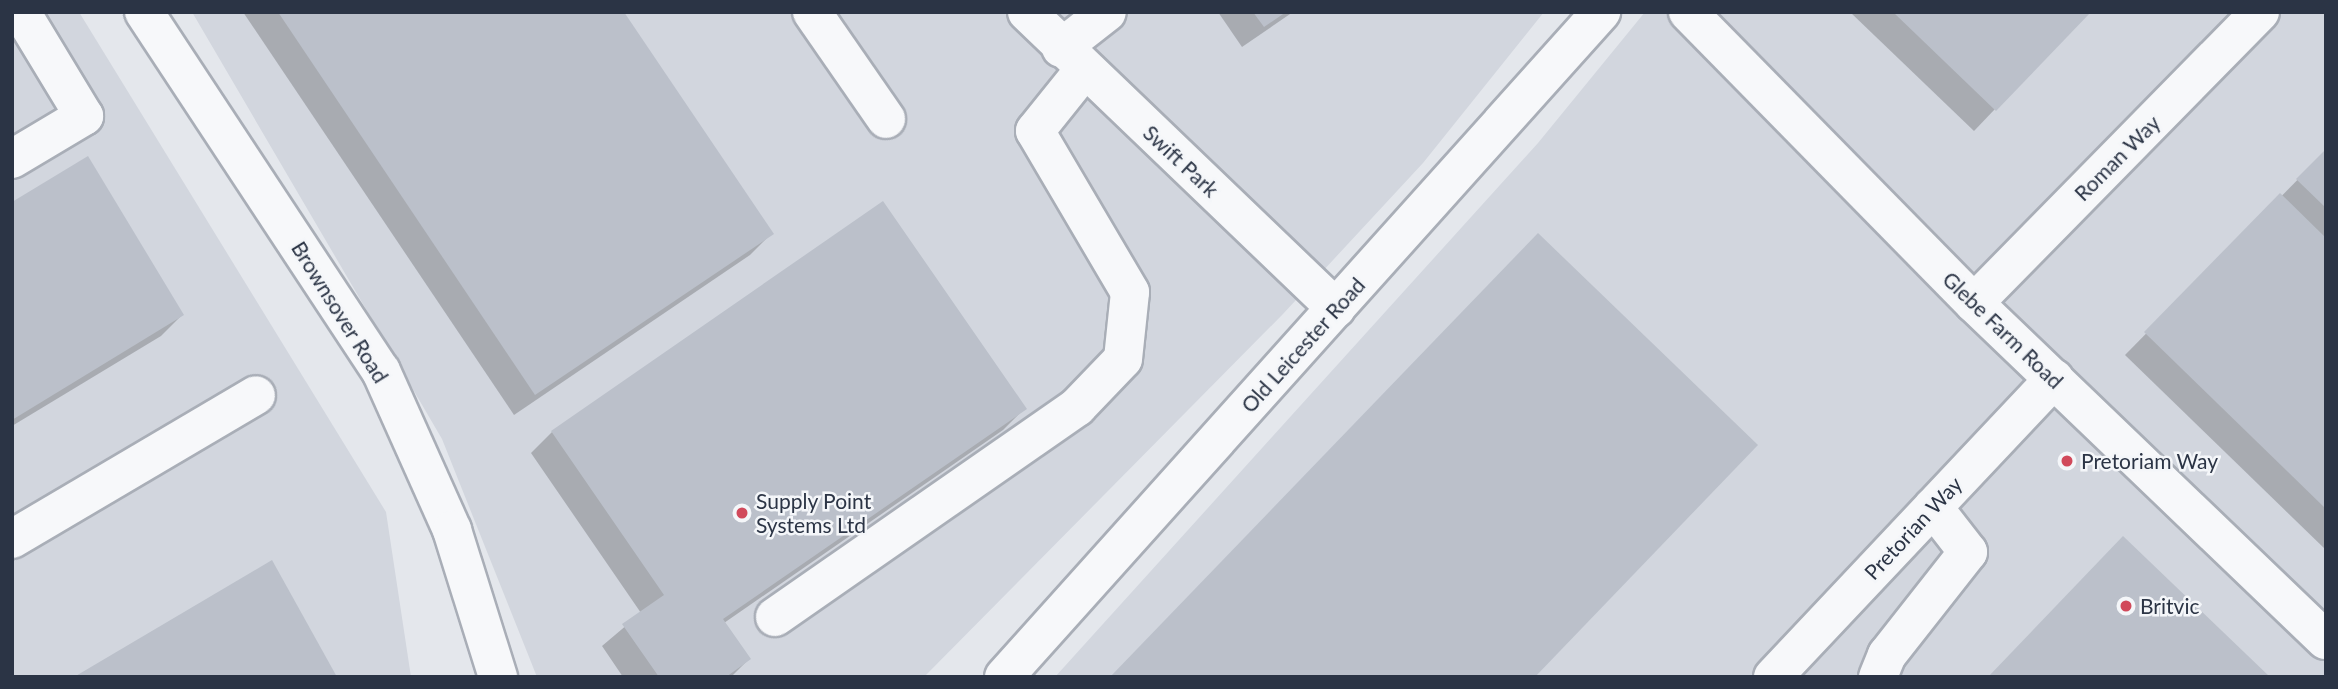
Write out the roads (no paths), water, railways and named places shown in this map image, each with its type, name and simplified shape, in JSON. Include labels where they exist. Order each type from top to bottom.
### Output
[{"type":"street","points":[[12,159],[84,116],[21,12]]},
{"type":"street","name":"Brownsover Road","points":[[144,12],[381,371],[452,530],[498,677]]},
{"type":"street","points":[[812,12],[886,119]]},
{"type":"street","name":"Swift Park","points":[[1027,12],[1073,59],[1336,308]]},
{"type":"street","points":[[775,617],[1077,407],[1124,359],[1130,292],[1035,131],[1073,59],[1107,12]]},
{"type":"street","name":"Old Leicester Road","points":[[1004,677],[1601,12]]},
{"type":"street","name":"Glebe Farm Road","points":[[1688,12],[1974,303],[2326,640]]},
{"type":"street","name":"Roman Way","points":[[1974,303],[2260,12]]},
{"type":"street","name":"Pretorian Way","points":[[1773,677],[2054,379]]},
{"type":"street","points":[[12,539],[256,395]]},
{"type":"street","points":[[1878,677],[1887,655],[1968,552],[1933,507]]},
{"type":"place","name":"Pretoriam Way","points":[[2067,461]]},
{"type":"place","name":"Supply Point Systems Ltd","points":[[742,513]]},
{"type":"place","name":"Britvic","points":[[2126,606]]}]
